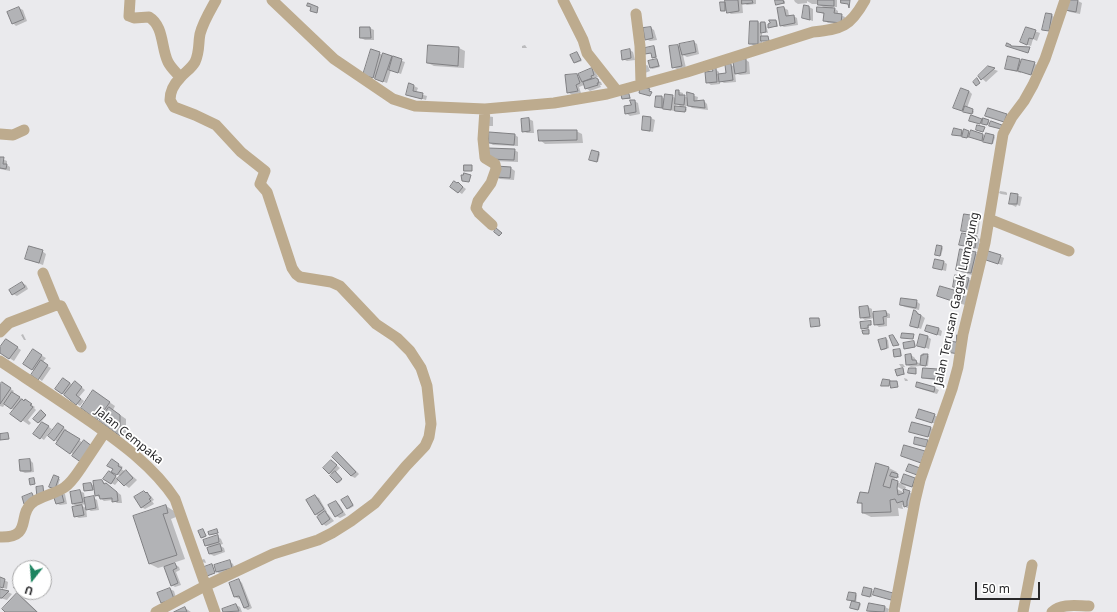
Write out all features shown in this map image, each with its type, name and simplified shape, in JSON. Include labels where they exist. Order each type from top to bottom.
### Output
[{"type":"street","points":[[130,0],[129,16],[134,18],[149,16],[153,19],[158,28],[169,64],[180,77]]},
{"type":"street","points":[[156,612],[203,580],[273,554],[318,540],[351,521],[375,503],[406,466],[419,454],[425,446],[430,432],[430,409],[426,386],[421,368],[414,356],[397,338],[376,324],[340,286],[331,282],[300,277],[296,274],[292,268],[267,192],[260,184],[264,170],[241,152],[216,125],[174,107],[170,100],[172,90],[180,77],[191,68],[195,62],[198,54],[203,25],[216,0]]},
{"type":"street","points":[[272,0],[334,59],[393,100],[415,106],[485,109],[554,103],[607,94],[687,72],[813,32],[827,31],[842,27],[853,19],[865,0]]},
{"type":"street","points":[[563,0],[580,34],[587,54],[617,91]]},
{"type":"street","name":"Jalan Terusan Gagak Lumayung","points":[[894,612],[914,502],[958,367],[964,334],[982,259],[1003,134],[1033,84],[1045,59],[1066,0]]},
{"type":"street","points":[[636,14],[640,46],[641,84]]},
{"type":"street","points":[[485,109],[483,139],[485,158],[496,166],[491,183],[478,201],[476,208],[479,214],[492,224]]},
{"type":"street","points":[[0,134],[13,135],[24,130]]},
{"type":"street","points":[[989,219],[1069,251]]},
{"type":"street","points":[[43,273],[56,305]]},
{"type":"street","points":[[0,332],[9,323],[56,305],[61,306],[81,347]]},
{"type":"street","name":"Jalan Cempaka","points":[[0,361],[105,432],[153,471],[168,488],[175,499],[215,612]]},
{"type":"street","points":[[0,537],[7,537],[19,532],[28,508],[32,502],[57,492],[69,484],[105,432]]},
{"type":"street","points":[[1023,612],[1032,565]]},
{"type":"street","points":[[1052,612],[1058,608],[1068,605],[1089,606]]},
{"type":"building","points":[[725,0],[738,0],[739,11],[727,13]]},
{"type":"building","points":[[742,0],[752,0],[753,3],[742,4]]},
{"type":"building","points":[[775,0],[783,0],[784,3],[776,5]]},
{"type":"building","points":[[818,0],[834,0],[834,6],[818,5]]},
{"type":"building","points":[[841,0],[850,0],[849,8],[848,4],[841,3]]},
{"type":"building","points":[[1070,0],[1078,0],[1076,12],[1065,10]]},
{"type":"building","points":[[720,2],[725,2],[725,11],[721,11]]},
{"type":"building","points":[[308,3],[318,7],[317,13],[310,11],[311,7],[307,6]]},
{"type":"building","points":[[804,5],[809,6],[810,20],[802,18]]},
{"type":"building","points":[[19,7],[24,19],[12,24],[7,12]]},
{"type":"building","points":[[784,7],[786,16],[794,15],[795,23],[780,26],[777,8]]},
{"type":"building","points":[[817,7],[835,8],[834,13],[842,14],[841,23],[823,21],[824,13],[817,12]]},
{"type":"building","points":[[1046,13],[1052,14],[1049,31],[1042,30]]},
{"type":"building","points":[[769,20],[776,20],[777,26],[768,28],[768,24],[770,23]]},
{"type":"building","points":[[750,21],[758,21],[758,44],[749,44]]},
{"type":"building","points":[[761,22],[765,22],[766,32],[761,33]]},
{"type":"building","points":[[360,27],[370,27],[371,38],[360,38]]},
{"type":"building","points":[[651,27],[653,38],[645,40],[643,28]]},
{"type":"building","points":[[1026,27],[1036,30],[1033,39],[1029,38],[1027,45],[1020,42]]},
{"type":"building","points":[[761,36],[768,36],[769,41],[761,41]]},
{"type":"building","points":[[694,41],[696,52],[682,55],[679,44]]},
{"type":"building","points":[[1007,43],[1011,46],[1030,47],[1028,53],[1006,46]]},
{"type":"building","points":[[428,45],[459,47],[458,66],[427,63]]},
{"type":"building","points":[[678,45],[682,66],[672,68],[669,46]]},
{"type":"building","points":[[654,46],[656,57],[652,58],[651,53],[645,54],[645,48]]},
{"type":"building","points":[[371,49],[380,52],[373,78],[363,75]]},
{"type":"building","points":[[630,49],[631,58],[622,60],[621,51]]},
{"type":"building","points":[[577,52],[581,60],[574,63],[570,55]]},
{"type":"building","points":[[383,53],[392,56],[383,82],[375,79]]},
{"type":"building","points":[[393,56],[402,59],[398,73],[389,70]]},
{"type":"building","points":[[1008,56],[1020,59],[1017,71],[1005,69]]},
{"type":"building","points":[[657,59],[659,66],[650,68],[648,61]]},
{"type":"building","points":[[746,59],[746,72],[735,74],[733,62]]},
{"type":"building","points":[[1022,59],[1035,62],[1031,75],[1018,71]]},
{"type":"building","points":[[731,64],[733,80],[719,82],[718,74],[726,73],[725,65]]},
{"type":"building","points":[[988,66],[995,68],[981,80],[978,76]]},
{"type":"building","points":[[592,68],[594,75],[591,76],[592,78],[582,82],[578,74]]},
{"type":"building","points":[[716,68],[717,82],[706,83],[705,72],[713,71],[712,69]]},
{"type":"building","points":[[577,74],[580,83],[576,85],[578,91],[567,93],[565,75]]},
{"type":"building","points":[[596,78],[598,79],[598,85],[585,89],[583,82]]},
{"type":"building","points":[[977,78],[980,83],[976,86],[973,82]]},
{"type":"building","points":[[409,83],[414,85],[413,91],[423,93],[422,99],[406,95]]},
{"type":"building","points":[[643,87],[650,89],[649,91],[652,92],[650,96],[639,93],[640,88]]},
{"type":"building","points":[[961,88],[969,91],[962,111],[953,108]]},
{"type":"building","points":[[676,90],[679,90],[679,95],[685,95],[684,105],[675,104]]},
{"type":"building","points":[[687,92],[694,94],[694,101],[704,100],[705,108],[688,106]]},
{"type":"building","points":[[629,94],[630,98],[622,99],[621,95]]},
{"type":"building","points":[[665,94],[673,95],[671,110],[663,109]]},
{"type":"building","points":[[656,96],[662,96],[662,108],[655,107]]},
{"type":"building","points":[[630,100],[635,100],[636,112],[625,114],[624,106],[631,105]]},
{"type":"building","points":[[675,106],[686,107],[685,112],[675,111]]},
{"type":"building","points":[[965,106],[973,109],[972,114],[963,112]]},
{"type":"building","points":[[988,108],[1007,114],[1004,122],[985,116]]},
{"type":"building","points":[[971,115],[982,119],[980,124],[969,121]]},
{"type":"building","points":[[643,116],[651,117],[650,131],[642,130]]},
{"type":"building","points":[[529,118],[530,131],[522,132],[521,119]]},
{"type":"building","points":[[983,118],[989,120],[987,125],[982,124]]},
{"type":"building","points":[[991,121],[1002,125],[1001,129],[989,126]]},
{"type":"building","points":[[977,125],[985,127],[983,132],[976,130]]},
{"type":"building","points":[[954,128],[962,130],[961,136],[952,135]]},
{"type":"building","points":[[964,129],[969,131],[967,138],[962,137]]},
{"type":"building","points":[[538,130],[577,130],[577,140],[539,141]]},
{"type":"building","points":[[971,130],[983,134],[982,141],[969,137]]},
{"type":"building","points":[[489,132],[515,134],[514,145],[489,143]]},
{"type":"building","points":[[986,133],[994,135],[992,144],[983,142]]},
{"type":"building","points":[[488,148],[515,149],[514,160],[488,159]]},
{"type":"building","points":[[592,150],[599,152],[597,162],[589,160]]},
{"type":"building","points":[[0,157],[4,157],[3,164],[7,164],[6,169],[0,168]]},
{"type":"building","points":[[464,165],[472,165],[472,171],[464,171]]},
{"type":"building","points":[[496,166],[511,167],[510,178],[495,177]]},
{"type":"building","points":[[464,173],[471,175],[469,182],[462,181],[461,175]]},
{"type":"building","points":[[454,181],[457,183],[458,182],[463,187],[458,193],[450,187]]},
{"type":"building","points":[[1011,193],[1018,194],[1017,204],[1009,204]]},
{"type":"building","points":[[964,214],[977,216],[974,233],[961,231]]},
{"type":"building","points":[[496,228],[502,233],[499,236],[494,232]]},
{"type":"building","points":[[962,233],[977,236],[975,248],[959,245]]},
{"type":"building","points":[[937,245],[942,246],[940,256],[935,255]]},
{"type":"building","points":[[29,246],[43,250],[39,263],[25,259]]},
{"type":"building","points":[[960,249],[976,252],[971,273],[956,270]]},
{"type":"building","points":[[988,251],[1001,255],[998,264],[986,260]]},
{"type":"building","points":[[935,259],[944,261],[942,270],[933,268]]},
{"type":"building","points":[[955,275],[969,278],[966,290],[953,287]]},
{"type":"building","points":[[22,282],[25,287],[12,295],[9,290]]},
{"type":"building","points":[[940,286],[964,293],[961,304],[937,296]]},
{"type":"building","points":[[901,298],[917,300],[916,308],[900,305]]},
{"type":"building","points":[[868,306],[870,317],[860,318],[859,307]]},
{"type":"building","points":[[914,310],[921,315],[918,328],[910,326]]},
{"type":"building","points":[[886,311],[887,316],[883,317],[884,324],[874,325],[873,312]]},
{"type":"building","points":[[810,318],[819,318],[820,326],[811,327]]},
{"type":"building","points":[[871,321],[871,325],[868,325],[868,328],[861,329],[860,322]]},
{"type":"building","points":[[927,325],[939,328],[937,335],[925,331]]},
{"type":"building","points":[[869,330],[869,334],[863,334],[862,331]]},
{"type":"building","points":[[902,333],[914,334],[913,339],[901,338]]},
{"type":"building","points":[[920,334],[928,336],[925,348],[917,346]]},
{"type":"building","points":[[893,335],[899,345],[893,346],[889,336]]},
{"type":"building","points":[[957,335],[963,337],[959,354],[946,352],[949,341],[956,342]]},
{"type":"building","points":[[886,338],[887,348],[881,350],[878,340]]},
{"type":"building","points":[[6,339],[18,347],[9,359],[0,353],[0,347]]},
{"type":"building","points":[[914,341],[915,347],[904,349],[903,343]]},
{"type":"building","points":[[33,349],[42,355],[32,370],[23,364]]},
{"type":"building","points":[[900,349],[901,356],[894,357],[893,350]]},
{"type":"building","points":[[911,354],[912,360],[916,360],[917,364],[906,365],[905,355]]},
{"type":"building","points":[[928,354],[926,366],[920,365],[921,355]]},
{"type":"building","points":[[41,360],[48,365],[38,380],[31,375]]},
{"type":"building","points":[[903,368],[904,374],[897,376],[895,370]]},
{"type":"building","points":[[909,368],[916,368],[916,374],[908,373]]},
{"type":"building","points":[[923,368],[938,369],[937,379],[922,378]]},
{"type":"building","points":[[63,378],[70,383],[62,394],[55,389]]},
{"type":"building","points":[[883,379],[890,380],[889,386],[881,386]]},
{"type":"building","points":[[75,381],[82,387],[76,395],[81,399],[76,405],[64,395]]},
{"type":"building","points":[[890,381],[897,381],[898,387],[891,388]]},
{"type":"building","points":[[2,382],[11,388],[0,404],[0,384]]},
{"type":"building","points":[[917,382],[935,387],[934,392],[916,387]]},
{"type":"building","points":[[93,390],[110,402],[97,420],[81,408]]},
{"type":"building","points":[[12,392],[20,397],[11,409],[4,404]]},
{"type":"building","points":[[22,399],[24,401],[25,399],[32,404],[30,405],[33,407],[21,422],[10,414]]},
{"type":"building","points":[[109,407],[120,415],[120,436],[99,421]]},
{"type":"building","points":[[919,409],[935,414],[932,423],[916,418]]},
{"type":"building","points":[[41,410],[46,415],[38,423],[33,419]]},
{"type":"building","points":[[42,422],[49,426],[40,439],[33,434]]},
{"type":"building","points":[[912,422],[931,427],[928,437],[909,432]]},
{"type":"building","points":[[58,423],[64,427],[54,441],[48,436]]},
{"type":"building","points":[[65,430],[80,439],[70,454],[56,444]]},
{"type":"building","points":[[8,433],[9,439],[0,440],[0,434]]},
{"type":"building","points":[[915,437],[928,440],[926,447],[914,444]]},
{"type":"building","points":[[84,440],[93,447],[82,463],[72,456]]},
{"type":"building","points":[[904,445],[925,451],[921,463],[901,456]]},
{"type":"building","points":[[337,452],[356,472],[351,476],[332,457]]},
{"type":"building","points":[[30,459],[31,471],[20,471],[19,460]]},
{"type":"building","points":[[112,459],[122,468],[117,475],[111,472],[113,469],[107,466]]},
{"type":"building","points":[[331,460],[337,465],[329,474],[323,468]]},
{"type":"building","points":[[876,463],[889,467],[883,486],[890,488],[892,479],[898,481],[898,495],[904,493],[904,489],[910,491],[907,506],[904,507],[903,501],[897,503],[895,499],[890,500],[891,512],[862,513],[862,503],[857,503],[860,492],[868,493]]},
{"type":"building","points":[[909,464],[920,468],[917,475],[906,471]]},
{"type":"building","points":[[126,470],[133,478],[124,486],[117,479]]},
{"type":"building","points":[[109,471],[116,476],[111,484],[103,479]]},
{"type":"building","points":[[335,471],[342,479],[337,483],[330,476]]},
{"type":"building","points":[[892,472],[898,474],[897,478],[890,476]]},
{"type":"building","points":[[904,474],[915,478],[912,487],[901,483]]},
{"type":"building","points":[[54,475],[59,477],[55,489],[49,487]]},
{"type":"building","points":[[34,478],[35,484],[30,485],[29,479]]},
{"type":"building","points":[[102,480],[104,484],[106,483],[117,492],[118,501],[112,502],[112,498],[100,499],[99,495],[95,496],[93,481]]},
{"type":"building","points":[[91,483],[93,490],[84,491],[83,484]]},
{"type":"building","points":[[43,486],[44,496],[37,497],[36,487]]},
{"type":"building","points":[[80,490],[83,502],[72,504],[70,492]]},
{"type":"building","points":[[61,491],[64,502],[56,504],[53,495]]},
{"type":"building","points":[[144,491],[146,493],[147,492],[151,498],[149,499],[151,501],[141,508],[134,497]]},
{"type":"building","points":[[32,493],[35,500],[24,504],[22,497]]},
{"type":"building","points":[[315,495],[324,509],[315,515],[306,500]]},
{"type":"building","points":[[94,496],[96,508],[86,510],[84,498]]},
{"type":"building","points":[[348,496],[353,505],[347,509],[341,500]]},
{"type":"building","points":[[336,501],[343,512],[335,517],[328,505]]},
{"type":"building","points":[[82,505],[84,515],[74,517],[72,507]]},
{"type":"building","points":[[166,505],[168,513],[163,514],[177,555],[149,564],[133,516]]},
{"type":"building","points":[[325,511],[330,519],[322,525],[317,517]]},
{"type":"building","points":[[203,529],[206,536],[201,538],[198,531]]},
{"type":"building","points":[[217,529],[218,533],[209,535],[208,532]]},
{"type":"building","points":[[218,535],[219,542],[205,546],[203,540]]},
{"type":"building","points":[[220,544],[222,551],[209,554],[207,548]]},
{"type":"building","points":[[230,560],[232,568],[216,572],[214,565]]},
{"type":"building","points":[[175,563],[177,568],[173,570],[178,583],[171,586],[164,567]]},
{"type":"building","points":[[212,564],[215,573],[207,576],[204,567]]},
{"type":"building","points":[[0,577],[5,579],[3,588],[0,587]]},
{"type":"building","points":[[239,579],[249,606],[244,608],[239,596],[234,597],[229,583]]},
{"type":"building","points":[[864,587],[872,589],[870,597],[862,595]]},
{"type":"building","points":[[170,588],[174,599],[161,603],[157,593]]},
{"type":"building","points":[[875,588],[893,593],[891,600],[873,595]]},
{"type":"building","points":[[0,589],[9,591],[2,598],[0,598]]},
{"type":"building","points":[[849,592],[856,593],[855,601],[847,600]]},
{"type":"building","points":[[12,598],[12,600],[24,600],[37,612],[5,612],[2,609]]},
{"type":"building","points":[[852,601],[860,603],[858,610],[850,608]]},
{"type":"building","points":[[869,603],[885,606],[884,612],[867,611]]},
{"type":"building","points":[[236,604],[239,611],[223,612],[222,609]]},
{"type":"building","points":[[185,607],[187,612],[174,612]]}]
